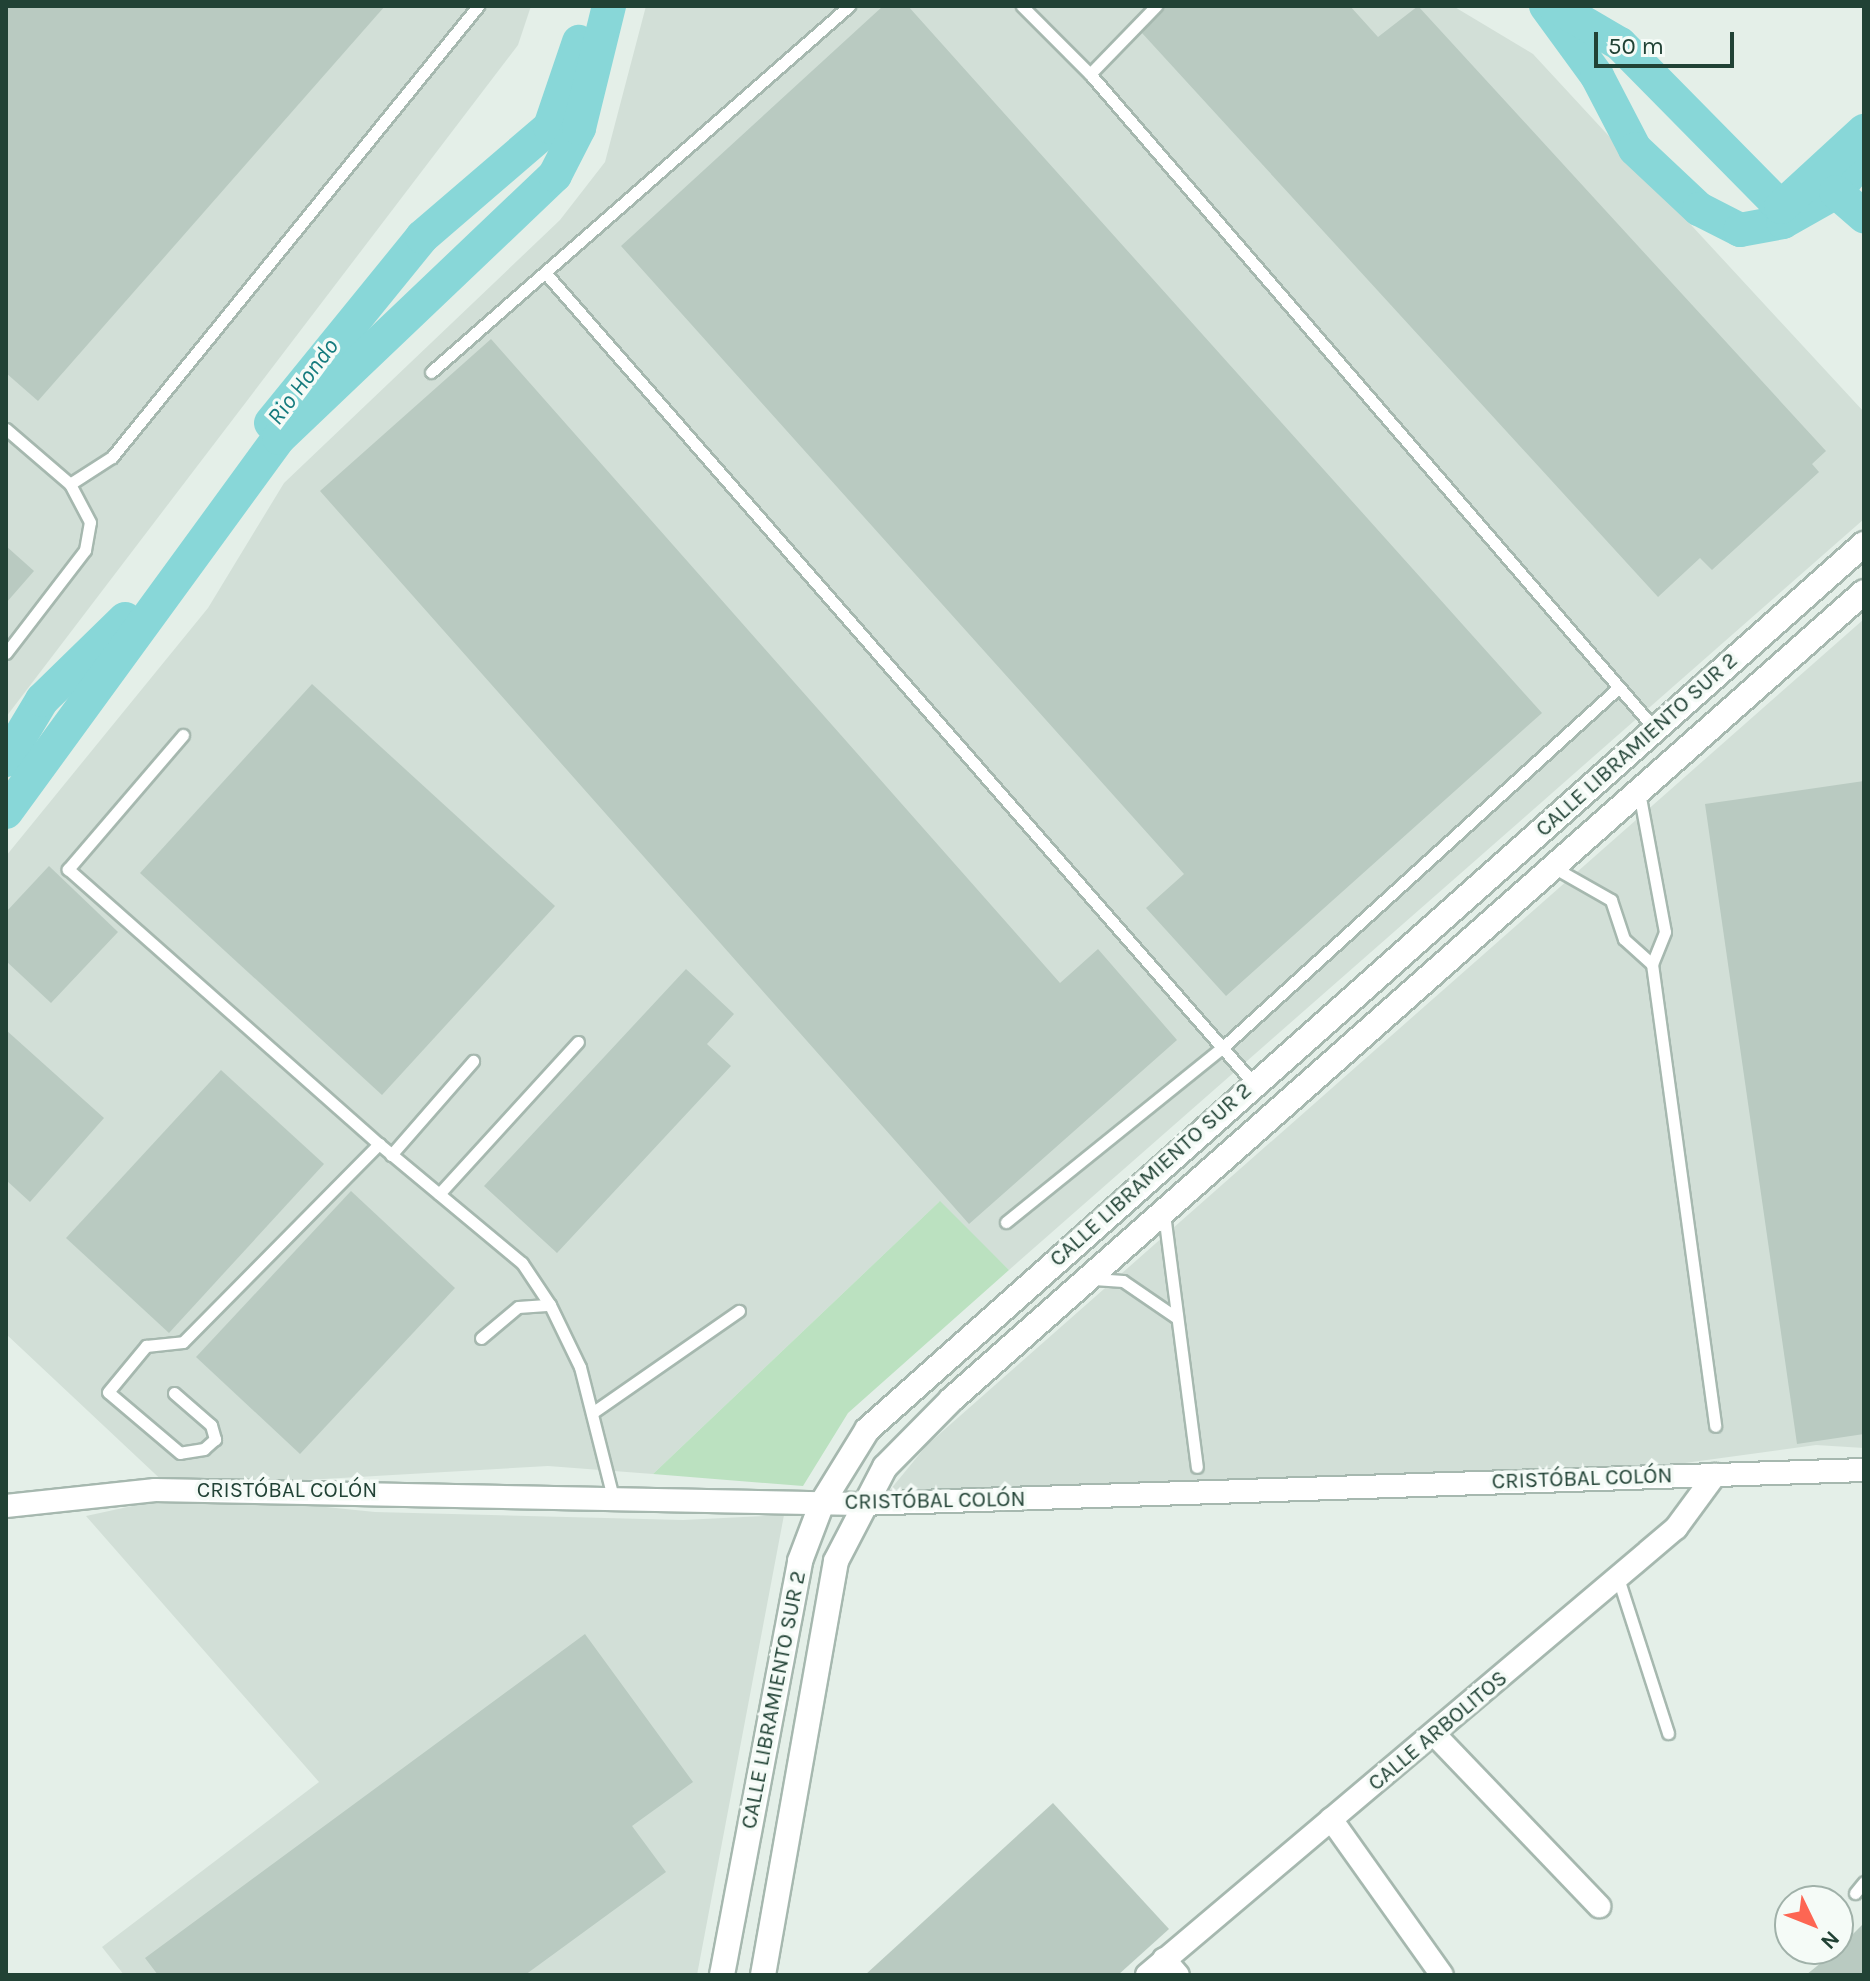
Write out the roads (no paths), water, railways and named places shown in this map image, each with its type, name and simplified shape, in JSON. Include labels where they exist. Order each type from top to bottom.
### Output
[{"type":"main road","name":"CALLE LIBRAMIENTO SUR 2","points":[[723,1973],[800,1561],[822,1503],[867,1430],[1864,544]]},
{"type":"main road","name":"CALLE LIBRAMIENTO SUR 2","points":[[763,1974],[836,1561],[860,1504],[918,1430],[1864,592]]},
{"type":"main road","points":[[1655,729],[1679,756]]},
{"type":"main road","points":[[1615,764],[1639,791]]},
{"type":"main road","points":[[1254,1084],[1278,1111]]},
{"type":"main road","points":[[1011,1299],[1035,1325]]},
{"type":"main road","points":[[723,1973],[763,1974]]},
{"type":"street","name":"CRISTÓBAL COLÓN","points":[[6,1506],[155,1490],[860,1504],[1864,1470]]},
{"type":"street","name":"CALLE ARBOLITOS","points":[[1147,1975],[1171,1967],[1331,1819],[1436,1736],[1618,1578],[1701,1502],[1715,1475]]},
{"type":"street","points":[[1436,1736],[1599,1906]]},
{"type":"street","points":[[1331,1819],[1442,1975]]},
{"type":"lane","points":[[70,484],[112,457],[478,6]]},
{"type":"lane","points":[[431,372],[548,276],[849,6]]},
{"type":"lane","points":[[1022,6],[1090,74],[1655,729]]},
{"type":"lane","points":[[1090,74],[1156,6]]},
{"type":"lane","points":[[548,276],[1254,1084]]},
{"type":"lane","points":[[6,429],[70,484],[90,522],[85,550],[6,653]]},
{"type":"lane","points":[[1006,1222],[1222,1048],[1618,688]]},
{"type":"lane","points":[[183,735],[68,869],[391,1155],[522,1263],[550,1305],[580,1367],[613,1497]]},
{"type":"lane","points":[[1639,791],[1665,932],[1652,964],[1715,1426]]},
{"type":"lane","points":[[1553,867],[1611,900],[1624,939],[1652,964]]},
{"type":"lane","points":[[439,1194],[578,1042]]},
{"type":"lane","points":[[391,1155],[473,1061]]},
{"type":"lane","points":[[174,1393],[211,1425],[215,1439],[204,1449],[180,1453],[108,1392],[146,1346],[183,1342],[379,1144]]},
{"type":"lane","points":[[1164,1212],[1197,1467]]},
{"type":"lane","points":[[1088,1278],[1123,1281],[1177,1318]]},
{"type":"lane","points":[[481,1338],[518,1307],[550,1305]]},
{"type":"lane","points":[[592,1413],[739,1311]]},
{"type":"lane","points":[[1618,1578],[1668,1733]]},
{"type":"lane","points":[[1855,1893],[1864,1882]]},
{"type":"waterway","points":[[6,812],[279,438],[555,175],[579,128],[609,6]]},
{"type":"waterway","name":"Rio Hondo","points":[[1546,6],[1597,76],[1635,149],[1699,209],[1740,230],[1783,222],[1836,192],[1864,156]]},
{"type":"waterway","points":[[1555,6],[1620,44],[1781,207],[1864,131]]},
{"type":"waterway","name":"Rio Hondo","points":[[271,423],[422,237],[550,127],[579,42]]},
{"type":"waterway","points":[[1836,192],[1864,216]]},
{"type":"waterway","name":"Rio Hondo","points":[[6,760],[42,700],[125,619]]}]
